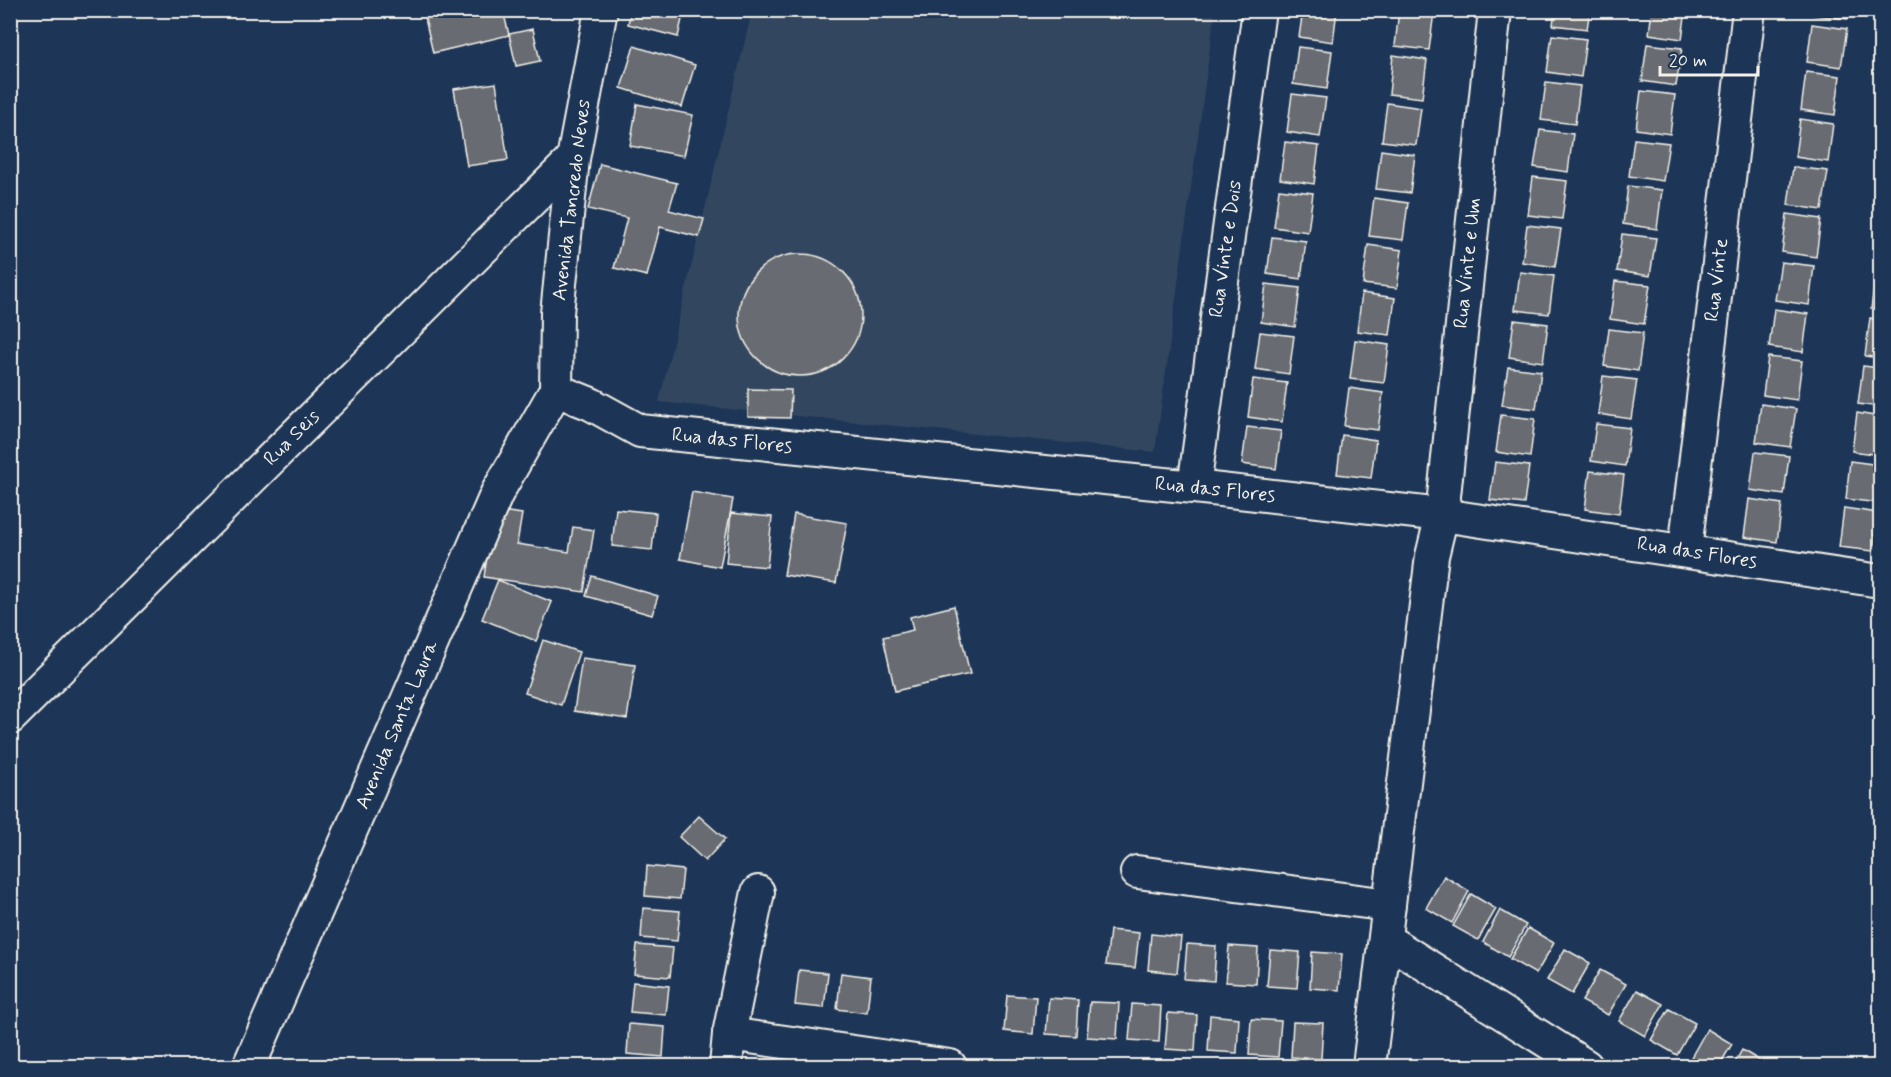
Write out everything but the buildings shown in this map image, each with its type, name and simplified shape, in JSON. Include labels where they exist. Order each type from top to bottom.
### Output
[{"type":"street","name":"Avenida Tancredo Neves","points":[[556,390],[557,313],[573,159],[601,10]]},
{"type":"street","name":"Rua Vinte e Dois","points":[[1194,488],[1259,10]]},
{"type":"street","name":"Rua Vinte e Um","points":[[1369,1066],[1432,556],[1442,515],[1495,10]]},
{"type":"street","name":"Rua Vinte","points":[[1685,550],[1749,10]]},
{"type":"street","name":"Rua Seis","points":[[10,718],[573,159]]},
{"type":"street","name":"Rua das Flores","points":[[556,390],[591,404],[640,431],[1442,515],[1881,581]]},
{"type":"street","name":"Avenida Santa Laura","points":[[249,1066],[497,493],[556,390]]},
{"type":"street","points":[[1137,872],[1389,905]]},
{"type":"street","points":[[726,1066],[729,1034],[758,892]]},
{"type":"street","points":[[1385,939],[1586,1066]]},
{"type":"street","points":[[729,1034],[950,1066]]},
{"type":"shaded area","points":[[752,11],[1215,11],[1155,452],[659,402]]}]
